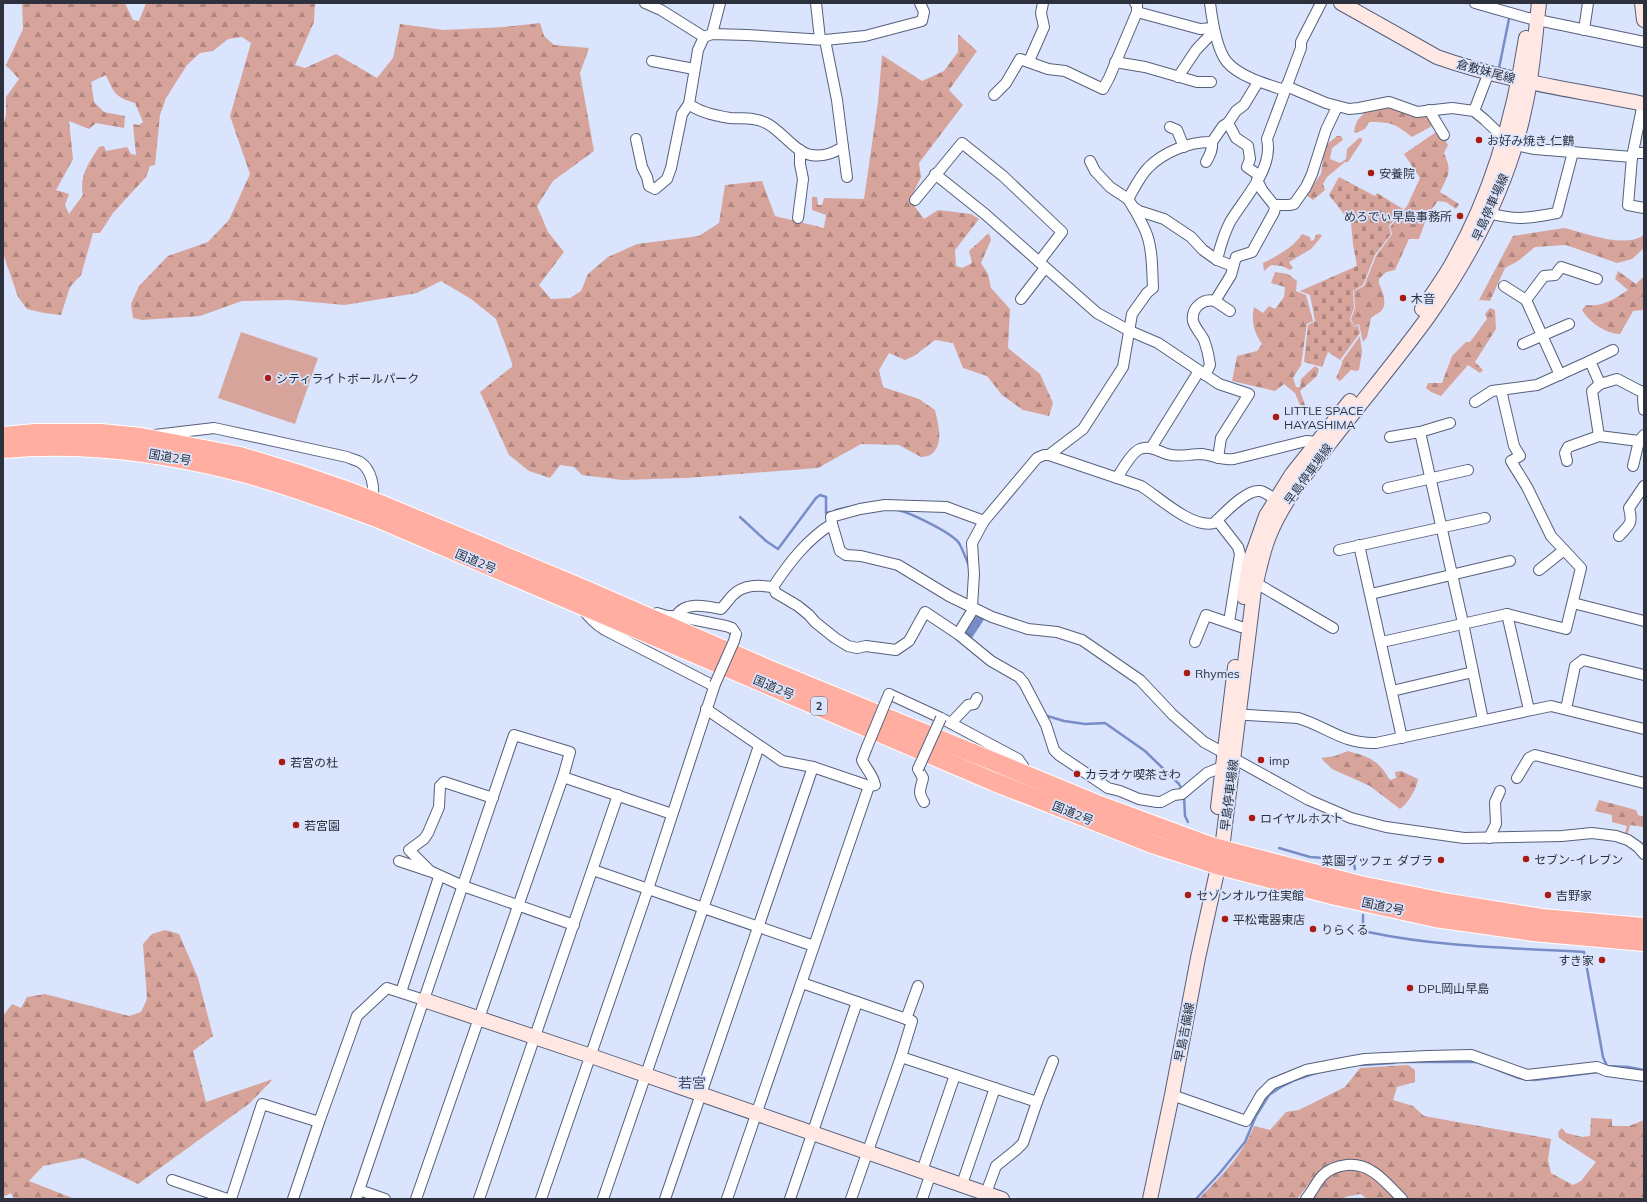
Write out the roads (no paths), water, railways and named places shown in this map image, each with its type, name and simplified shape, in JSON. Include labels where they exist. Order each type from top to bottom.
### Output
[{"type":"highway","name":"国道2号","points":[[3,436],[36,433],[100,432],[141,437],[240,456],[296,473],[372,500],[773,671],[1217,854],[1336,896],[1435,918],[1533,932],[1644,942]]},
{"type":"highway","name":"国道2号","points":[[3,449],[51,447],[91,448],[181,458],[236,471],[308,493],[376,518],[992,781],[1155,845],[1217,854],[1449,903],[1542,918],[1644,927]]},
{"type":"main road","name":"倉敷妹尾線","points":[[1341,3],[1437,58],[1525,81],[1643,104]]},
{"type":"main road","name":"早島停車場線","points":[[1234,714],[1235,625],[1249,564],[1266,516],[1292,474],[1322,445],[1439,302],[1461,267],[1488,213],[1510,142],[1525,81],[1532,19],[1529,3]]},
{"type":"main road","name":"早島停車場線","points":[[1532,19],[1539,3]]},
{"type":"main road","points":[[1642,3],[1644,20]]},
{"type":"main road","name":"早島停車場線","points":[[1217,854],[1226,760],[1256,583],[1264,551],[1277,519],[1322,445],[1418,316],[1454,261],[1480,209],[1510,142]]},
{"type":"main road","name":"早島吉備線","points":[[1150,1199],[1172,1095],[1217,854]]},
{"type":"main road","points":[[424,1000],[867,1151],[1002,1199]]},
{"type":"street","points":[[645,3],[708,35],[822,39],[865,36],[922,21],[924,12],[920,3]]},
{"type":"street","points":[[636,139],[642,167],[647,177],[649,186],[655,189],[667,180],[671,168],[682,114],[689,104],[698,50],[708,35],[720,3]]},
{"type":"street","points":[[816,3],[822,39],[837,100],[847,177]]},
{"type":"street","points":[[1029,61],[1044,28],[1041,13],[1044,3]]},
{"type":"street","points":[[1210,3],[1214,29],[1226,61],[1258,82],[1285,88],[1337,107],[1359,108],[1389,102],[1417,112],[1452,108],[1474,111],[1510,142],[1535,149],[1632,155],[1644,153]]},
{"type":"street","points":[[1217,260],[1223,238],[1230,223],[1267,163],[1269,148],[1267,139],[1301,42],[1321,3]]},
{"type":"street","points":[[1476,3],[1532,19],[1644,42]]},
{"type":"street","points":[[1584,30],[1588,3]]},
{"type":"street","points":[[994,95],[1006,83],[1020,59],[1048,69],[1065,71],[1103,89],[1136,7],[1200,29],[1214,29]]},
{"type":"street","points":[[1178,77],[1196,50],[1214,29]]},
{"type":"street","points":[[652,61],[694,68]]},
{"type":"street","points":[[1115,62],[1145,67],[1197,82],[1211,82]]},
{"type":"street","points":[[1474,111],[1489,72]]},
{"type":"street","points":[[1206,162],[1211,154],[1213,146],[1212,142],[1223,126],[1228,123],[1236,111],[1244,105],[1258,82]]},
{"type":"street","points":[[689,104],[693,107],[729,118],[755,119],[767,123],[780,132],[800,150],[809,155],[823,156],[835,152],[843,146]]},
{"type":"street","points":[[1643,104],[1632,155],[1628,205],[1644,208]]},
{"type":"street","points":[[1274,204],[1289,206],[1294,204],[1306,187],[1312,174],[1326,130],[1337,107]]},
{"type":"street","points":[[1429,110],[1444,135]]},
{"type":"street","points":[[1215,301],[1231,275],[1236,257],[1252,252],[1275,208],[1274,204],[1262,190],[1259,178],[1248,168],[1250,159],[1248,146],[1236,138],[1228,123]]},
{"type":"street","points":[[1170,127],[1177,130],[1184,146]]},
{"type":"street","points":[[1131,203],[1147,168],[1159,158],[1184,146],[1201,141],[1212,142]]},
{"type":"street","points":[[915,200],[962,143],[1003,176],[1062,232],[1021,299]]},
{"type":"street","points":[[798,218],[803,178],[800,164],[800,150]]},
{"type":"street","points":[[1488,213],[1507,218],[1522,219],[1557,212],[1573,152]]},
{"type":"street","points":[[1090,161],[1095,172],[1110,187],[1139,211],[1164,219],[1192,237],[1203,250],[1217,260],[1234,266]]},
{"type":"street","points":[[935,174],[985,214],[1088,307],[1130,331],[1158,343],[1219,384],[1248,394],[1221,438],[1218,458]]},
{"type":"street","points":[[1049,455],[1083,430],[1123,367],[1132,314],[1147,293],[1153,288],[1152,263],[1147,234],[1131,203]]},
{"type":"street","points":[[1526,300],[1544,276],[1555,275],[1561,267],[1597,279]]},
{"type":"street","points":[[1504,286],[1526,300],[1560,375]]},
{"type":"street","points":[[1151,448],[1202,373],[1210,365],[1207,349],[1193,319],[1197,307],[1208,300],[1215,301],[1230,311]]},
{"type":"street","points":[[1523,344],[1569,324]]},
{"type":"street","points":[[1475,402],[1492,391],[1537,385],[1613,350]]},
{"type":"street","points":[[1590,361],[1600,384]]},
{"type":"street","points":[[1599,436],[1592,391],[1600,384],[1617,379],[1644,392],[1644,410]]},
{"type":"street","points":[[1382,642],[1507,614],[1566,629],[1581,568],[1550,536],[1527,487],[1511,462],[1520,456],[1514,446],[1501,390]]},
{"type":"street","points":[[1390,437],[1420,432],[1450,424]]},
{"type":"street","points":[[141,437],[214,428],[347,457],[360,462],[369,472],[374,492],[372,500]]},
{"type":"street","points":[[1420,432],[1483,720]]},
{"type":"street","points":[[1567,461],[1565,453],[1568,447],[1599,436],[1642,438],[1633,466]]},
{"type":"street","points":[[1117,478],[1138,449],[1151,448],[1174,456],[1199,454],[1226,460],[1306,441],[1322,445]]},
{"type":"street","points":[[958,634],[975,609],[972,543],[984,521],[1037,458],[1044,455],[1049,455],[1057,459],[1141,486],[1180,514],[1200,523],[1208,524],[1217,520],[1244,496],[1252,491],[1258,490],[1265,492],[1276,500]]},
{"type":"street","points":[[1388,488],[1468,470]]},
{"type":"street","points":[[1620,536],[1631,523],[1632,520],[1629,508],[1644,486]]},
{"type":"street","points":[[984,521],[946,507],[885,505],[844,512],[831,517],[840,551],[846,555],[861,556],[898,565],[949,596],[975,609],[1028,629],[1057,632],[1082,640],[1140,680],[1173,715],[1226,760],[1309,800],[1352,818],[1386,827],[1464,838],[1562,836],[1592,833],[1616,836],[1628,840],[1638,847],[1644,854]]},
{"type":"street","points":[[1339,550],[1485,518]]},
{"type":"street","points":[[1195,642],[1206,615],[1235,625],[1240,554],[1238,546],[1217,520]]},
{"type":"street","points":[[772,587],[791,560],[821,531],[832,524]]},
{"type":"street","points":[[1359,545],[1382,642],[1402,738]]},
{"type":"street","points":[[1539,570],[1564,550]]},
{"type":"street","points":[[1370,594],[1452,576],[1510,561]]},
{"type":"street","points":[[1256,583],[1333,628]]},
{"type":"street","points":[[676,616],[679,611],[690,606],[721,609],[732,595],[744,587],[764,585],[772,587],[776,593],[798,606],[815,622],[848,646],[896,650],[909,641],[925,612],[958,634],[991,662],[1019,677],[1024,683],[1046,725],[1054,750],[1059,755],[1108,788],[1140,799],[1160,802],[1174,795],[1183,793],[1207,773],[1226,760]]},
{"type":"street","points":[[541,1199],[648,889],[714,685],[736,634],[732,628],[726,626],[659,614],[612,594],[599,596]]},
{"type":"street","points":[[1573,603],[1644,621]]},
{"type":"street","points":[[581,606],[587,616],[600,627],[714,685]]},
{"type":"street","points":[[1507,614],[1529,710]]},
{"type":"street","points":[[1566,709],[1575,666],[1584,660],[1644,675]]},
{"type":"street","points":[[1392,691],[1473,672]]},
{"type":"street","points":[[706,709],[782,761],[813,767],[869,786],[875,785],[871,773],[862,760],[889,694],[951,723],[1018,759],[1023,766],[1026,775]]},
{"type":"street","points":[[951,723],[968,705],[974,704],[977,698]]},
{"type":"street","points":[[1234,714],[1298,718],[1308,721],[1338,736],[1364,744],[1376,744],[1551,706],[1644,729]]},
{"type":"street","points":[[924,802],[919,790],[923,778],[918,769],[940,718]]},
{"type":"street","points":[[385,1199],[357,1195],[514,735],[570,752],[563,777],[416,1199]]},
{"type":"street","points":[[603,1199],[759,746]]},
{"type":"street","points":[[1517,778],[1529,758],[1536,755],[1644,782]]},
{"type":"street","points":[[665,1199],[813,767]]},
{"type":"street","points":[[563,777],[672,814]]},
{"type":"street","points":[[435,874],[409,850],[424,839],[428,833],[438,807],[440,786],[444,782],[493,798]]},
{"type":"street","points":[[727,1199],[869,786]]},
{"type":"street","points":[[1489,838],[1496,824],[1495,802],[1500,791]]},
{"type":"street","points":[[479,1199],[618,795]]},
{"type":"street","points":[[399,861],[463,886],[574,925]]},
{"type":"street","points":[[593,870],[814,946]]},
{"type":"street","points":[[401,992],[435,874]]},
{"type":"street","points":[[802,983],[912,1021],[901,1057],[851,1199]]},
{"type":"street","points":[[906,1019],[918,986]]},
{"type":"street","points":[[293,1199],[357,1016],[387,988],[424,1000]]},
{"type":"street","points":[[790,1199],[857,1002]]},
{"type":"street","points":[[1172,1095],[1246,1121],[1261,1096],[1272,1084],[1306,1070],[1365,1059],[1471,1055],[1527,1075],[1597,1067],[1604,1070],[1644,1076]]},
{"type":"street","points":[[901,1057],[1037,1102]]},
{"type":"street","points":[[986,1193],[996,1166],[1023,1143],[1052,1061]]},
{"type":"street","points":[[922,1199],[927,1172],[955,1075]]},
{"type":"street","points":[[962,1184],[995,1088]]},
{"type":"street","points":[[231,1199],[262,1104],[319,1122]]},
{"type":"street","points":[[1306,1199],[1322,1176],[1332,1168],[1352,1165],[1365,1167],[1377,1174],[1402,1199]]},
{"type":"street","points":[[172,1180],[227,1199]]},
{"type":"water","points":[[975,614],[985,618],[970,641],[965,637],[964,630]]},
{"type":"waterway","points":[[1499,68],[1509,19]]},
{"type":"waterway","points":[[740,517],[766,541],[778,549],[816,498],[820,495],[826,497],[826,513],[832,512]]},
{"type":"waterway","points":[[836,510],[849,507]]},
{"type":"waterway","points":[[898,510],[931,524],[955,539],[959,543],[969,566]]},
{"type":"waterway","points":[[1044,715],[1064,721],[1085,724],[1105,723],[1145,751],[1179,784],[1182,790]]},
{"type":"waterway","points":[[1184,795],[1185,816],[1188,822]]},
{"type":"waterway","points":[[1279,848],[1310,857],[1353,860],[1355,869]]},
{"type":"waterway","points":[[1363,915],[1363,927],[1368,932],[1394,937],[1448,944],[1584,952],[1603,1057],[1607,1066],[1628,1067],[1644,1070]]},
{"type":"waterway","points":[[1403,1062],[1476,1062]]},
{"type":"waterway","points":[[1361,1065],[1394,1063]]},
{"type":"waterway","points":[[1496,1069],[1519,1078],[1535,1080],[1598,1072]]},
{"type":"waterway","points":[[1196,1199],[1245,1142],[1256,1116],[1269,1095],[1295,1080],[1319,1072]]},
{"type":"place","name":"お好み焼き 仁鶴","points":[[1479,140]]},
{"type":"place","name":"安養院","points":[[1371,173]]},
{"type":"place","name":"めろでぃ早島事務所","points":[[1460,216]]},
{"type":"place","name":"木音","points":[[1403,298]]},
{"type":"place","name":"シティライトボールパーク","points":[[268,378]]},
{"type":"place","name":"LITTLE SPACE HAYASHIMA","points":[[1276,417]]},
{"type":"place","name":"Rhymes","points":[[1187,673]]},
{"type":"place","name":"imp","points":[[1261,760]]},
{"type":"place","name":"若宮の杜","points":[[282,762]]},
{"type":"place","name":"カラオケ喫茶さわ","points":[[1077,774]]},
{"type":"place","name":"ロイヤルホスト","points":[[1252,818]]},
{"type":"place","name":"若宮園","points":[[296,825]]},
{"type":"place","name":"セブン-イレブン","points":[[1526,859]]},
{"type":"place","name":"菜園ブッフェ ダブラ","points":[[1441,860]]},
{"type":"place","name":"セゾンオルワ住実館","points":[[1188,895]]},
{"type":"place","name":"吉野家","points":[[1548,895]]},
{"type":"place","name":"平松電器東店","points":[[1225,919]]},
{"type":"place","name":"りらくる","points":[[1313,929]]},
{"type":"place","name":"すき家","points":[[1602,960]]},
{"type":"place","name":"DPL岡山早島","points":[[1410,988]]},
{"type":"district","name":"若宮","points":[[692,1083]]}]
